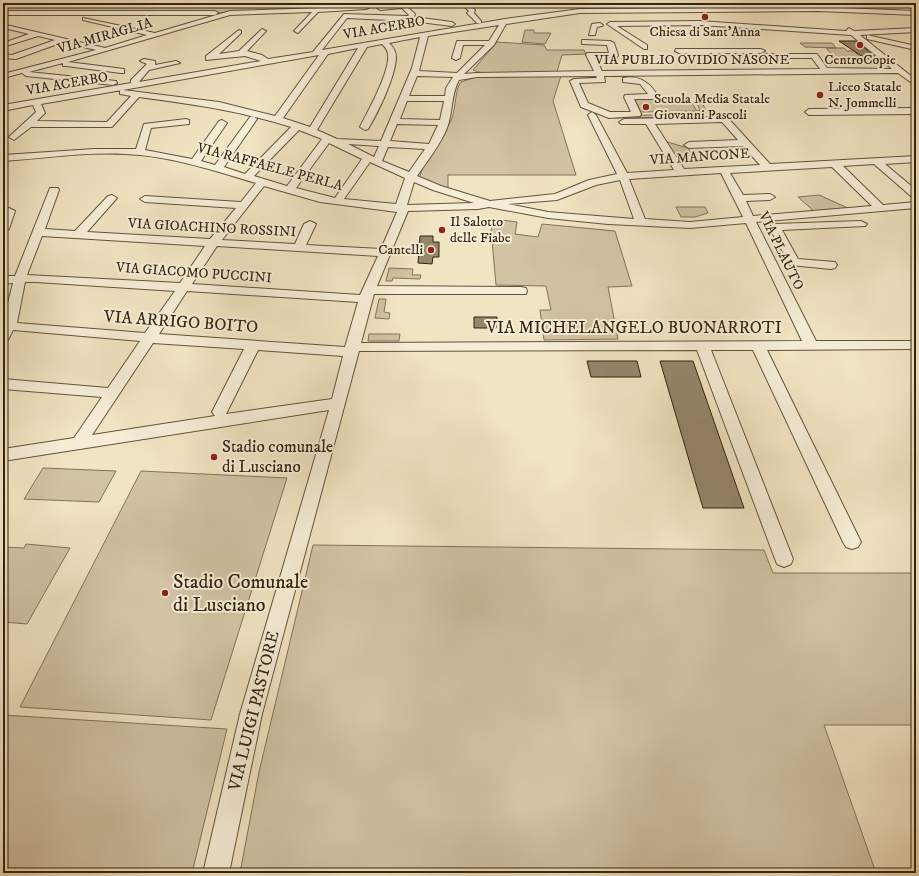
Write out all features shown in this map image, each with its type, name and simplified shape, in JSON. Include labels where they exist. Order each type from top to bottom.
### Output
[{"type":"street","points":[[463,3],[473,11],[470,13],[479,22]]},
{"type":"street","points":[[457,76],[491,43],[504,13],[510,5],[548,3]]},
{"type":"street","points":[[673,3],[682,11],[702,23]]},
{"type":"street","points":[[680,3],[685,8],[682,11]]},
{"type":"street","points":[[806,3],[831,19]]},
{"type":"street","points":[[311,12],[353,9],[377,5]]},
{"type":"street","points":[[567,7],[623,5]]},
{"type":"street","points":[[311,12],[411,19],[445,24],[479,22],[504,13],[586,11],[814,9],[916,13]]},
{"type":"street","points":[[122,28],[171,12]]},
{"type":"street","points":[[275,20],[284,12]]},
{"type":"street","points":[[298,31],[311,12]]},
{"type":"street","name":"VIA MIRAGLIA","points":[[3,76],[105,50],[230,13],[311,12]]},
{"type":"street","points":[[3,13],[230,13]]},
{"type":"street","points":[[4,28],[28,13]]},
{"type":"street","points":[[56,13],[155,35]]},
{"type":"street","points":[[504,13],[544,21],[544,24]]},
{"type":"street","name":"VIA ACERBO","points":[[3,108],[106,90],[136,87],[186,76],[421,35],[504,13]]},
{"type":"street","points":[[316,53],[346,15]]},
{"type":"street","points":[[360,16],[388,26]]},
{"type":"street","points":[[667,22],[672,29]]},
{"type":"street","points":[[644,47],[610,24],[667,22],[702,23],[851,33],[916,30]]},
{"type":"street","points":[[600,25],[594,25],[599,35],[623,33]]},
{"type":"street","points":[[738,26],[779,72]]},
{"type":"street","points":[[843,26],[915,83]]},
{"type":"street","points":[[4,28],[105,50]]},
{"type":"street","points":[[240,54],[262,31]]},
{"type":"street","points":[[337,202],[386,144],[402,98],[416,68],[421,35],[402,31]]},
{"type":"street","points":[[239,32],[209,58],[240,54],[255,56],[268,62],[265,72]]},
{"type":"street","points":[[851,33],[916,48]]},
{"type":"street","points":[[3,45],[37,34]]},
{"type":"street","points":[[861,40],[916,38]]},
{"type":"street","points":[[3,56],[13,57],[64,40]]},
{"type":"street","points":[[365,128],[381,92],[392,59],[390,48],[383,41]]},
{"type":"street","points":[[585,42],[610,42],[614,55],[590,55],[600,77]]},
{"type":"street","points":[[484,51],[457,54],[460,43],[491,43]]},
{"type":"street","points":[[312,131],[364,45]]},
{"type":"street","points":[[679,51],[814,56],[825,70],[840,70]]},
{"type":"street","points":[[277,120],[326,52]]},
{"type":"street","points":[[879,55],[894,55]]},
{"type":"street","points":[[56,63],[121,71]]},
{"type":"street","points":[[29,124],[109,125],[136,87],[147,65],[176,63]]},
{"type":"street","name":"VIA PUBLIO OVIDIO NASONE","points":[[466,67],[474,73],[485,75]]},
{"type":"street","points":[[3,70],[13,70],[16,73],[136,87],[238,108],[312,131],[412,177],[489,204],[548,215],[641,223],[690,225],[916,205]]},
{"type":"street","name":"VIA PUBLIO OVIDIO NASONE","points":[[413,73],[438,70],[457,76],[600,77],[779,72],[899,71]]},
{"type":"street","points":[[186,76],[195,86]]},
{"type":"street","name":"VIA LUIGI PASTORE","points":[[216,873],[251,714],[368,291],[403,212],[401,204],[412,177],[432,147],[444,123],[450,88],[457,76]]},
{"type":"street","points":[[600,77],[641,81],[646,83],[654,96],[628,97],[637,114],[609,115],[584,105],[574,80],[600,77]]},
{"type":"street","points":[[402,98],[449,99]]},
{"type":"street","points":[[14,137],[41,113],[36,102]]},
{"type":"street","points":[[809,112],[916,110]]},
{"type":"street","points":[[592,115],[624,176],[641,223]]},
{"type":"street","points":[[218,168],[253,119]]},
{"type":"street","points":[[623,122],[724,119],[767,167]]},
{"type":"street","points":[[394,121],[444,123]]},
{"type":"street","name":"VIA RAFFAELE PERLA","points":[[140,152],[147,126],[186,122]]},
{"type":"street","points":[[195,162],[222,123]]},
{"type":"street","points":[[247,178],[297,126]]},
{"type":"street","points":[[669,131],[652,127],[680,172]]},
{"type":"street","points":[[690,130],[732,128]]},
{"type":"street","points":[[329,140],[432,147]]},
{"type":"street","points":[[289,190],[329,140]]},
{"type":"street","points":[[689,145],[745,143]]},
{"type":"street","name":"VIA RAFFAELE PERLA","points":[[5,160],[39,160],[94,152],[140,152],[195,162],[289,190],[337,202],[402,208],[478,206],[489,204]]},
{"type":"street","name":"VIA MANCONE","points":[[489,204],[557,197],[593,182],[624,176],[916,159]]},
{"type":"street","points":[[876,161],[916,195]]},
{"type":"street","points":[[834,163],[878,205]]},
{"type":"street","name":"VIA PLAUTO","points":[[724,170],[812,345]]},
{"type":"street","points":[[78,444],[182,287],[213,243],[262,182]]},
{"type":"street","points":[[6,332],[20,278],[54,190]]},
{"type":"street","points":[[739,198],[770,197]]},
{"type":"street","points":[[78,235],[112,198]]},
{"type":"street","points":[[145,199],[243,204]]},
{"type":"street","points":[[3,229],[9,210]]},
{"type":"street","points":[[299,248],[310,224]]},
{"type":"street","points":[[831,265],[794,262],[775,227],[861,224]]},
{"type":"street","name":"VIA GIOACHINO ROSSINI","points":[[37,232],[385,253]]},
{"type":"street","name":"VIA GIACOMO PUCCINI","points":[[3,280],[20,278],[182,287],[368,291]]},
{"type":"street","points":[[368,291],[479,284]]},
{"type":"street","points":[[368,291],[521,291]]},
{"type":"street","name":"VIA ARRIGO BOITO","points":[[6,332],[149,338],[351,350]]},
{"type":"street","points":[[220,412],[253,345]]},
{"type":"street","points":[[702,345],[784,559]]},
{"type":"street","name":"VIA MICHELANGELO BUONARROTI","points":[[351,350],[702,345],[916,345]]},
{"type":"street","points":[[758,345],[852,542]]},
{"type":"street","points":[[3,384],[112,393]]},
{"type":"street","points":[[3,455],[338,403]]},
{"type":"shaded area","points":[[3,3],[372,3],[359,7],[236,13],[3,12]]},
{"type":"shaded area","points":[[525,30],[534,30],[534,33],[551,33],[545,44],[522,42]]},
{"type":"shaded area","points":[[497,42],[544,45],[547,50],[584,50],[586,54],[562,55],[557,72],[490,74],[473,70]]},
{"type":"shaded area","points":[[800,43],[832,43],[836,48],[805,47]]},
{"type":"shaded area","points":[[826,48],[844,48],[847,51],[854,51],[862,59],[834,57]]},
{"type":"shaded area","points":[[561,76],[553,101],[576,175],[448,175],[448,189],[419,179],[425,163],[452,118],[459,85],[461,82],[476,77]]},
{"type":"shaded area","points":[[688,97],[697,111],[641,112],[634,98]]},
{"type":"shaded area","points":[[697,104],[703,104],[706,112],[697,116],[688,117],[615,118],[614,116],[690,114],[700,110]]},
{"type":"shaded area","points":[[664,141],[688,148],[696,162],[678,162]]},
{"type":"shaded area","points":[[819,195],[850,209],[816,213],[798,197]]},
{"type":"shaded area","points":[[676,207],[705,207],[708,213],[695,217],[681,217]]},
{"type":"shaded area","points":[[495,219],[517,222],[515,234],[538,237],[542,224],[615,231],[632,286],[608,287],[618,339],[544,340],[540,310],[551,310],[546,286],[496,285],[491,230]]},
{"type":"shaded area","points":[[389,268],[413,269],[412,275],[421,275],[420,279],[393,278],[392,281],[386,281]]},
{"type":"shaded area","points":[[379,299],[386,299],[384,312],[390,313],[389,319],[375,318]]},
{"type":"shaded area","points":[[369,334],[400,334],[399,341],[368,341]]},
{"type":"shaded area","points":[[43,468],[116,471],[99,502],[24,499]]},
{"type":"shaded area","name":"Stadio Comunale di Lusciano","points":[[141,471],[287,478],[211,720],[20,707]]},
{"type":"shaded area","points":[[26,544],[70,548],[27,624],[3,622],[3,547],[24,548]]},
{"type":"shaded area","points":[[313,545],[764,550],[773,573],[916,573],[916,725],[824,725],[876,873],[240,873],[259,772]]},
{"type":"shaded area","points":[[3,715],[227,729],[192,873],[3,873]]},
{"type":"building","points":[[839,41],[856,41],[878,59],[866,59]]},
{"type":"building","name":"Cantelli","points":[[420,236],[433,236],[433,242],[439,242],[439,257],[433,257],[432,264],[418,263]]},
{"type":"building","points":[[474,317],[497,317],[496,328],[474,328]]},
{"type":"building","points":[[587,361],[637,361],[641,377],[591,377]]},
{"type":"building","points":[[660,361],[693,361],[744,508],[703,508]]},
{"type":"place","name":"Chiesa di Sant'Anna","points":[[705,17]]},
{"type":"place","name":"CentroCopie","points":[[860,45]]},
{"type":"place","name":"Liceo Statale N. Jommelli","points":[[820,95]]},
{"type":"place","name":"Scuola Media Statale Giovanni Pascoli","points":[[646,107]]},
{"type":"place","name":"Il Salotto delle Fiabe","points":[[442,230]]},
{"type":"place","name":"Cantelli","points":[[431,250]]},
{"type":"place","name":"Stadio comunale di Lusciano","points":[[214,457]]},
{"type":"place","name":"Stadio Comunale di Lusciano","points":[[165,593]]}]
